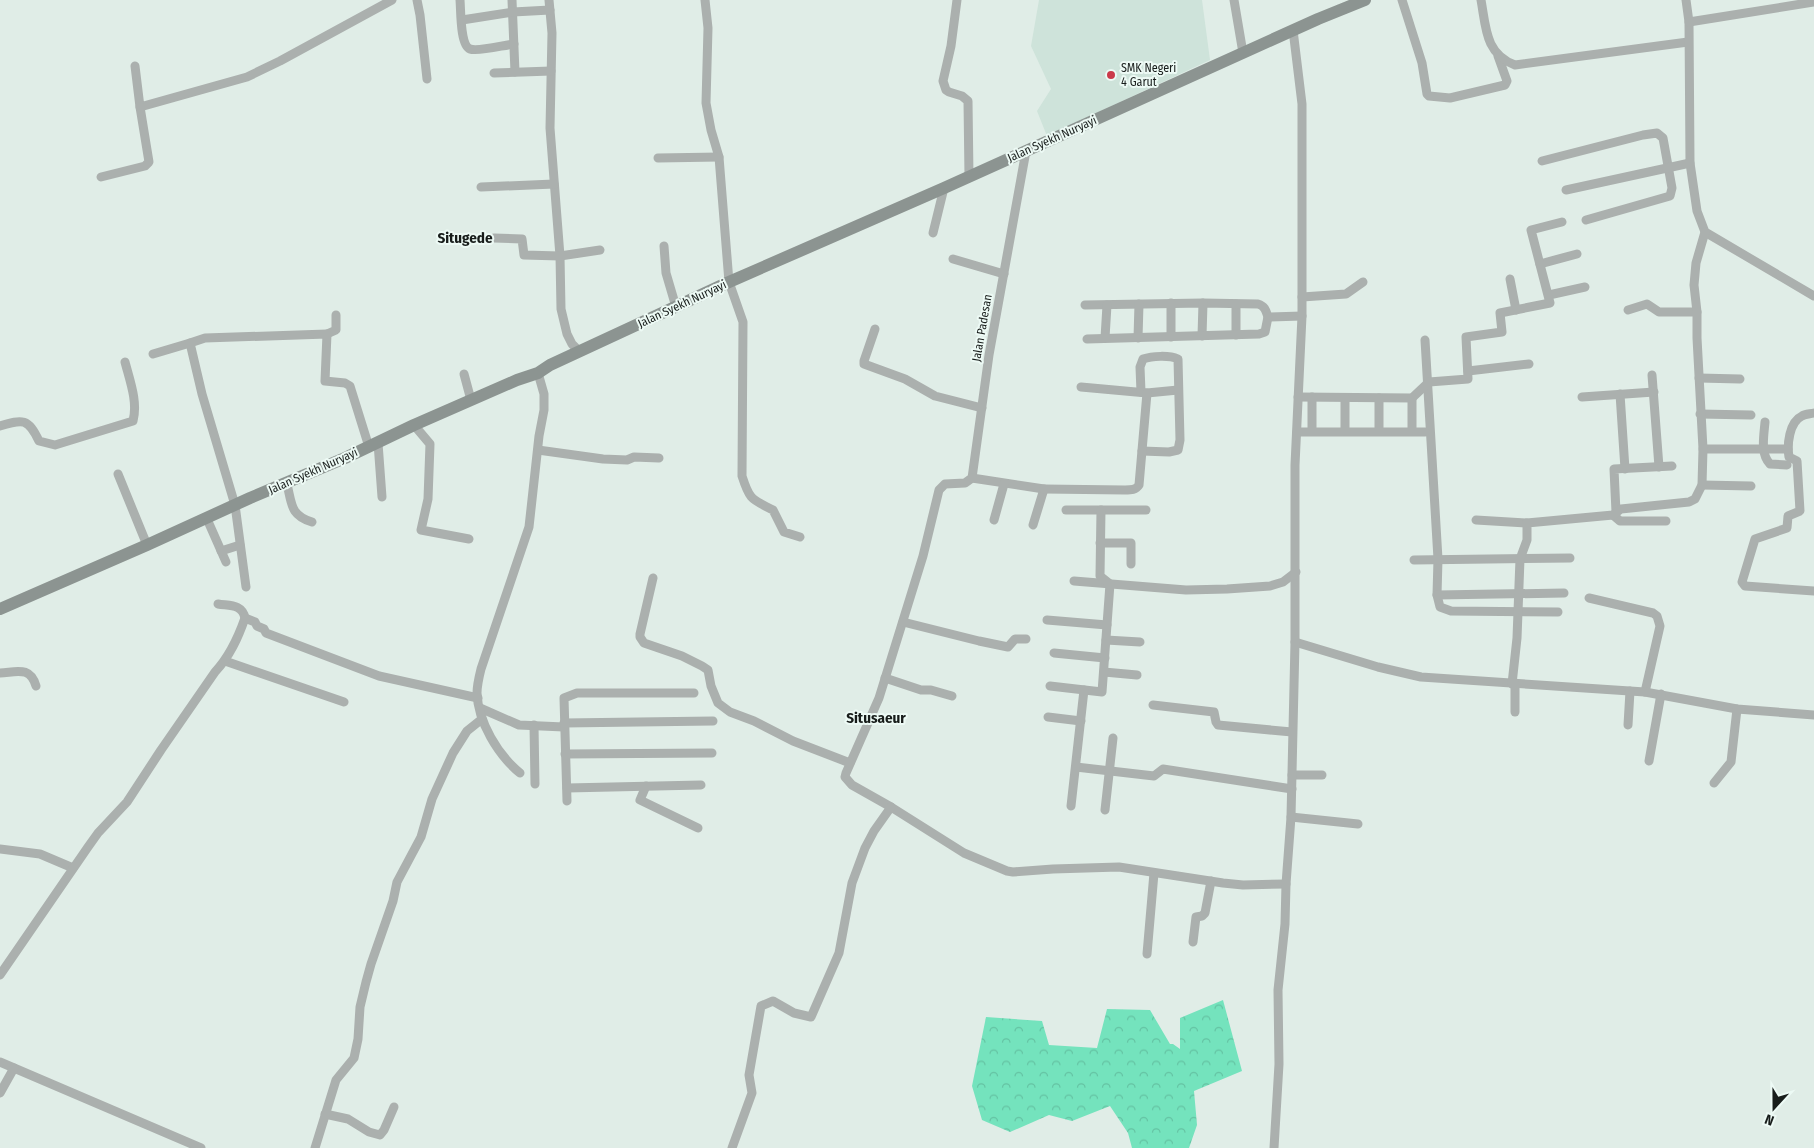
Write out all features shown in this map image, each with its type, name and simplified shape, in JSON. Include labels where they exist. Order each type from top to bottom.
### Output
[{"type":"main road","name":"Jalan Syekh Nuryayi","points":[[0,609],[147,546],[235,505],[287,484],[516,380],[538,373],[550,365],[729,282],[944,188],[1293,30],[1365,0]]},
{"type":"street","points":[[140,107],[247,76],[280,62],[392,0]]},
{"type":"street","points":[[417,0],[427,79]]},
{"type":"street","points":[[460,0],[464,41],[471,49],[514,44]]},
{"type":"street","points":[[512,0],[515,72]]},
{"type":"street","points":[[548,0],[552,33],[550,128],[560,256],[562,309],[564,326],[572,344],[580,352]]},
{"type":"street","points":[[706,0],[708,28],[706,103],[719,157],[729,282],[743,322],[742,476],[747,493],[755,501],[773,510],[784,532],[800,537]]},
{"type":"street","points":[[957,0],[952,46],[943,81],[944,86],[950,92],[962,96],[968,102],[969,176]]},
{"type":"street","points":[[1234,0],[1243,53]]},
{"type":"street","points":[[1402,0],[1422,63],[1427,94],[1429,96],[1450,98],[1505,85],[1507,81],[1498,56]]},
{"type":"street","points":[[1481,0],[1492,49],[1506,62],[1515,65],[1688,42]]},
{"type":"street","points":[[1476,520],[1527,523],[1614,513],[1621,509],[1689,502],[1695,499],[1702,485],[1695,289],[1696,263],[1705,232],[1697,211],[1690,163],[1689,22],[1686,0]]},
{"type":"street","points":[[1689,22],[1814,2]]},
{"type":"street","points":[[462,20],[513,12],[550,10]]},
{"type":"street","points":[[1274,1148],[1279,1064],[1278,990],[1285,924],[1292,789],[1296,572],[1295,474],[1302,316],[1302,104],[1293,30]]},
{"type":"street","points":[[101,177],[144,166],[149,162],[140,107],[136,66]]},
{"type":"street","points":[[494,73],[551,71]]},
{"type":"street","points":[[1542,161],[1643,134],[1657,132],[1663,138],[1672,188],[1670,196],[1586,220]]},
{"type":"street","name":"Jalan Padesan","points":[[972,478],[1004,274],[1026,151]]},
{"type":"street","points":[[658,158],[719,157]]},
{"type":"street","points":[[1566,190],[1690,163]]},
{"type":"street","points":[[481,188],[554,184]]},
{"type":"street","points":[[934,234],[944,188]]},
{"type":"street","points":[[1298,397],[1412,398],[1429,382],[1468,379],[1466,337],[1502,332],[1500,313],[1550,303],[1531,230],[1562,222]]},
{"type":"street","points":[[1705,232],[1814,296]]},
{"type":"street","points":[[494,238],[522,239],[524,255],[560,256],[600,250]]},
{"type":"street","points":[[664,246],[666,273],[676,307]]},
{"type":"street","points":[[1540,264],[1577,254]]},
{"type":"street","points":[[953,259],[1004,274]]},
{"type":"street","points":[[1510,280],[1516,310]]},
{"type":"street","points":[[1302,297],[1346,294],[1364,282]]},
{"type":"street","points":[[1548,295],[1585,287]]},
{"type":"street","points":[[1202,303],[1202,336]]},
{"type":"street","points":[[1085,305],[1202,303],[1263,305],[1268,318],[1265,332],[1259,334],[1087,339]]},
{"type":"street","points":[[1138,338],[1139,304]]},
{"type":"street","points":[[1171,304],[1171,337]]},
{"type":"street","points":[[1236,304],[1236,335]]},
{"type":"street","points":[[1628,310],[1647,304],[1658,312],[1697,312]]},
{"type":"street","points":[[1105,338],[1107,305]]},
{"type":"street","points":[[153,354],[205,338],[327,334],[336,330],[336,315]]},
{"type":"street","points":[[1268,318],[1302,316]]},
{"type":"street","points":[[875,329],[864,364],[905,379],[935,396],[982,408]]},
{"type":"street","points":[[327,334],[325,381],[345,383],[350,386],[373,445],[382,497]]},
{"type":"street","points":[[1425,340],[1429,382],[1438,559],[1437,595],[1440,607],[1451,611],[1558,612]]},
{"type":"street","points":[[190,343],[202,394],[235,505],[246,587]]},
{"type":"street","points":[[1142,451],[1176,452],[1178,450],[1180,440],[1178,359],[1175,357],[1144,358],[1141,362],[1144,393],[1142,451],[1139,485],[1133,490],[1044,489],[972,478],[965,482],[950,483],[942,486],[885,678],[872,716],[845,777],[849,783],[891,806],[964,854],[1000,869],[1014,872],[1053,869],[1119,868],[1243,885],[1286,884]]},
{"type":"street","points":[[0,426],[18,420],[24,421],[31,426],[39,441],[55,445],[133,421],[135,413],[134,398],[125,362]]},
{"type":"street","points":[[1468,371],[1528,364]]},
{"type":"street","points":[[520,773],[506,762],[497,749],[482,719],[477,692],[481,669],[529,527],[544,402],[538,373]]},
{"type":"street","points":[[464,374],[471,400]]},
{"type":"street","points":[[1652,374],[1659,467]]},
{"type":"street","points":[[1699,378],[1740,379]]},
{"type":"street","points":[[1081,387],[1144,393],[1178,390]]},
{"type":"street","points":[[1582,397],[1654,392]]},
{"type":"street","points":[[1620,394],[1625,469]]},
{"type":"street","points":[[1312,397],[1312,429]]},
{"type":"street","points":[[1345,398],[1346,430]]},
{"type":"street","points":[[1379,398],[1379,430]]},
{"type":"street","points":[[1412,398],[1412,430]]},
{"type":"street","points":[[1814,413],[1802,416],[1794,423],[1788,449],[1789,458],[1797,461],[1801,509],[1799,512],[1788,516],[1787,528],[1755,539],[1742,582],[1745,586],[1814,591]]},
{"type":"street","points":[[1700,414],[1750,415]]},
{"type":"street","points":[[1765,422],[1765,458],[1770,464],[1776,466],[1787,465]]},
{"type":"street","points":[[414,425],[430,444],[428,498],[421,530],[469,539]]},
{"type":"street","points":[[1297,432],[1425,432]]},
{"type":"street","points":[[1702,449],[1788,449]]},
{"type":"street","points":[[538,450],[603,459],[659,458]]},
{"type":"street","points":[[1666,521],[1620,520],[1614,513],[1614,469],[1672,466]]},
{"type":"street","points":[[118,474],[147,546]]},
{"type":"street","points":[[287,484],[292,507],[296,514],[312,522]]},
{"type":"street","points":[[994,520],[1004,484]]},
{"type":"street","points":[[1702,485],[1751,486]]},
{"type":"street","points":[[1033,525],[1044,489]]},
{"type":"street","points":[[1066,510],[1146,510]]},
{"type":"street","points":[[1101,510],[1100,576],[1110,584]]},
{"type":"street","points":[[207,519],[226,562]]},
{"type":"street","points":[[1515,712],[1514,684],[1520,595],[1520,559],[1527,540],[1527,523]]},
{"type":"street","points":[[1100,543],[1131,543],[1131,564]]},
{"type":"street","points":[[222,551],[240,546]]},
{"type":"street","points":[[1414,560],[1570,558]]},
{"type":"street","points":[[1074,581],[1186,590],[1227,589],[1270,586],[1283,582],[1296,572]]},
{"type":"street","points":[[653,578],[640,634],[644,643],[682,656],[702,666],[709,674],[711,686],[718,703],[730,712],[754,721],[793,741],[850,763]]},
{"type":"street","points":[[1050,686],[1102,692],[1110,584]]},
{"type":"street","points":[[1437,595],[1564,593]]},
{"type":"street","points":[[1589,598],[1653,613],[1658,616],[1660,626],[1645,692]]},
{"type":"street","points":[[0,975],[98,833],[127,802],[161,750],[225,661],[245,618],[244,611],[240,608],[218,604]]},
{"type":"street","points":[[245,618],[256,622],[257,626],[266,633],[379,676],[478,698]]},
{"type":"street","points":[[1047,620],[1107,626]]},
{"type":"street","points":[[903,622],[979,642],[1008,646],[1015,639],[1026,640]]},
{"type":"street","points":[[1106,640],[1140,642]]},
{"type":"street","points":[[1295,642],[1399,673],[1421,677],[1645,692],[1737,709],[1814,715]]},
{"type":"street","points":[[1054,653],[1105,658]]},
{"type":"street","points":[[225,661],[344,702]]},
{"type":"street","points":[[1104,672],[1137,675]]},
{"type":"street","points":[[0,673],[29,673],[33,676],[36,686]]},
{"type":"street","points":[[885,678],[921,690],[931,690],[952,696]]},
{"type":"street","points":[[1071,806],[1084,690]]},
{"type":"street","points":[[1628,725],[1630,691]]},
{"type":"street","points":[[567,800],[564,698],[576,693],[694,694]]},
{"type":"street","points":[[1649,761],[1660,694]]},
{"type":"street","points":[[1153,705],[1214,712],[1218,725],[1292,732]]},
{"type":"street","points":[[480,708],[519,725],[534,726],[713,721]]},
{"type":"street","points":[[1714,782],[1731,762],[1737,709]]},
{"type":"street","points":[[1048,717],[1081,721]]},
{"type":"street","points":[[315,1148],[338,1076],[354,1058],[358,1039],[360,1007],[366,982],[393,901],[397,882],[421,837],[432,799],[453,753],[467,731],[482,719]]},
{"type":"street","points":[[534,726],[535,784]]},
{"type":"street","points":[[1105,810],[1113,738]]},
{"type":"street","points":[[565,754],[712,753]]},
{"type":"street","points":[[1076,767],[1154,776],[1163,769],[1292,789]]},
{"type":"street","points":[[1292,775],[1322,775]]},
{"type":"street","points":[[567,788],[701,785]]},
{"type":"street","points":[[646,786],[640,800],[698,828]]},
{"type":"street","points":[[732,1148],[752,1093],[749,1075],[761,1006],[773,1001],[794,1013],[811,1016],[839,953],[852,882],[865,848],[891,806]]},
{"type":"street","points":[[1291,817],[1358,824]]},
{"type":"street","points":[[0,850],[40,854],[73,868]]},
{"type":"street","points":[[1147,954],[1154,873]]},
{"type":"street","points":[[1193,942],[1196,917],[1202,916],[1205,913],[1211,881]]},
{"type":"street","points":[[0,1062],[201,1148]]},
{"type":"street","points":[[0,1093],[14,1068]]},
{"type":"street","points":[[325,1114],[348,1119],[370,1132],[380,1135],[394,1107]]},
{"type":"shaded area","name":"SMK Negeri 4 Garut","points":[[1039,0],[1202,0],[1210,60],[1047,136],[1037,111],[1051,89],[1031,46]]},
{"type":"green space","points":[[1223,1000],[1242,1071],[1194,1091],[1197,1125],[1189,1148],[1132,1148],[1128,1133],[1110,1106],[1072,1121],[1049,1115],[1010,1132],[982,1120],[972,1086],[986,1017],[1042,1021],[1049,1045],[1097,1048],[1107,1009],[1150,1010],[1170,1044],[1180,1049],[1180,1018]]},
{"type":"place","name":"SMK Negeri 4 Garut","points":[[1111,75]]},
{"type":"district","name":"Situgede","points":[[465,238]]},
{"type":"district","name":"Situsaeur","points":[[876,718]]}]
